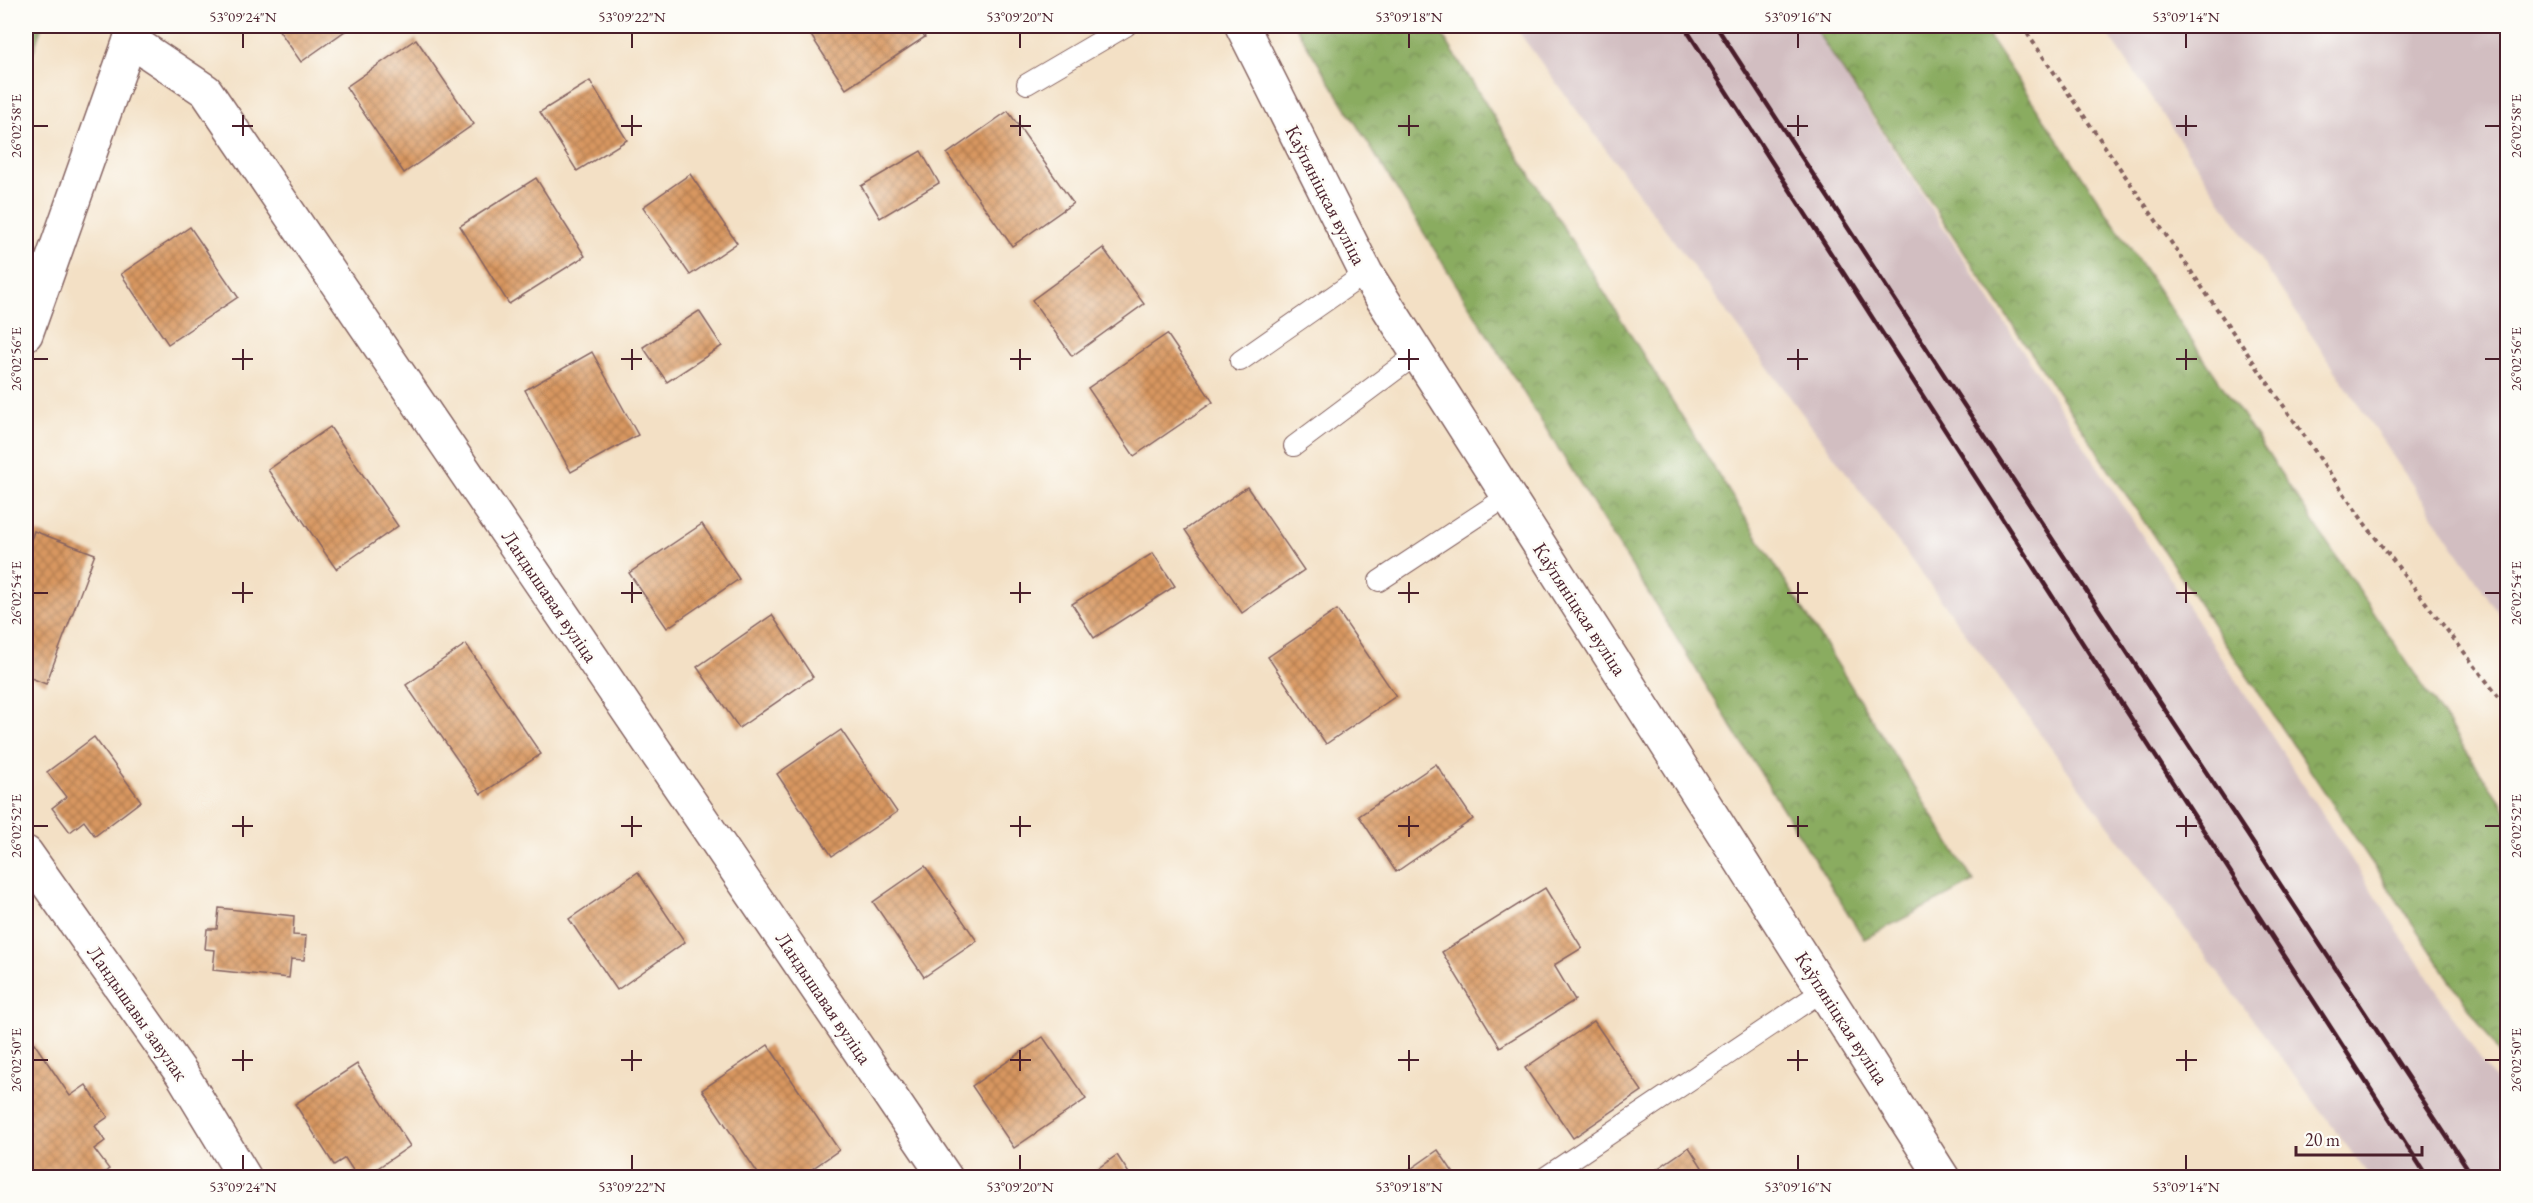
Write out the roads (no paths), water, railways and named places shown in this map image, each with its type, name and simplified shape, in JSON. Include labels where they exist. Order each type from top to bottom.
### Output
[{"type":"street","name":"Каўпяніцкая вуліца","points":[[1242,26],[1366,273],[1943,1178]]},
{"type":"street","points":[[26,334],[132,33]]},
{"type":"street","name":"Ландышавая вуліца","points":[[132,33],[206,91],[946,1178]]},
{"type":"street","name":"Ландышавы завулак","points":[[26,853],[182,1074],[245,1178]]},
{"type":"lane","points":[[1027,84],[1126,26]]},
{"type":"lane","points":[[1240,361],[1366,273]]},
{"type":"lane","points":[[1294,446],[1417,354]]},
{"type":"lane","points":[[1379,581],[1508,496]]},
{"type":"lane","points":[[1544,1178],[1824,990]]},
{"type":"railway","points":[[1684,26],[2428,1178]]},
{"type":"railway","points":[[1716,26],[2474,1178]]}]
